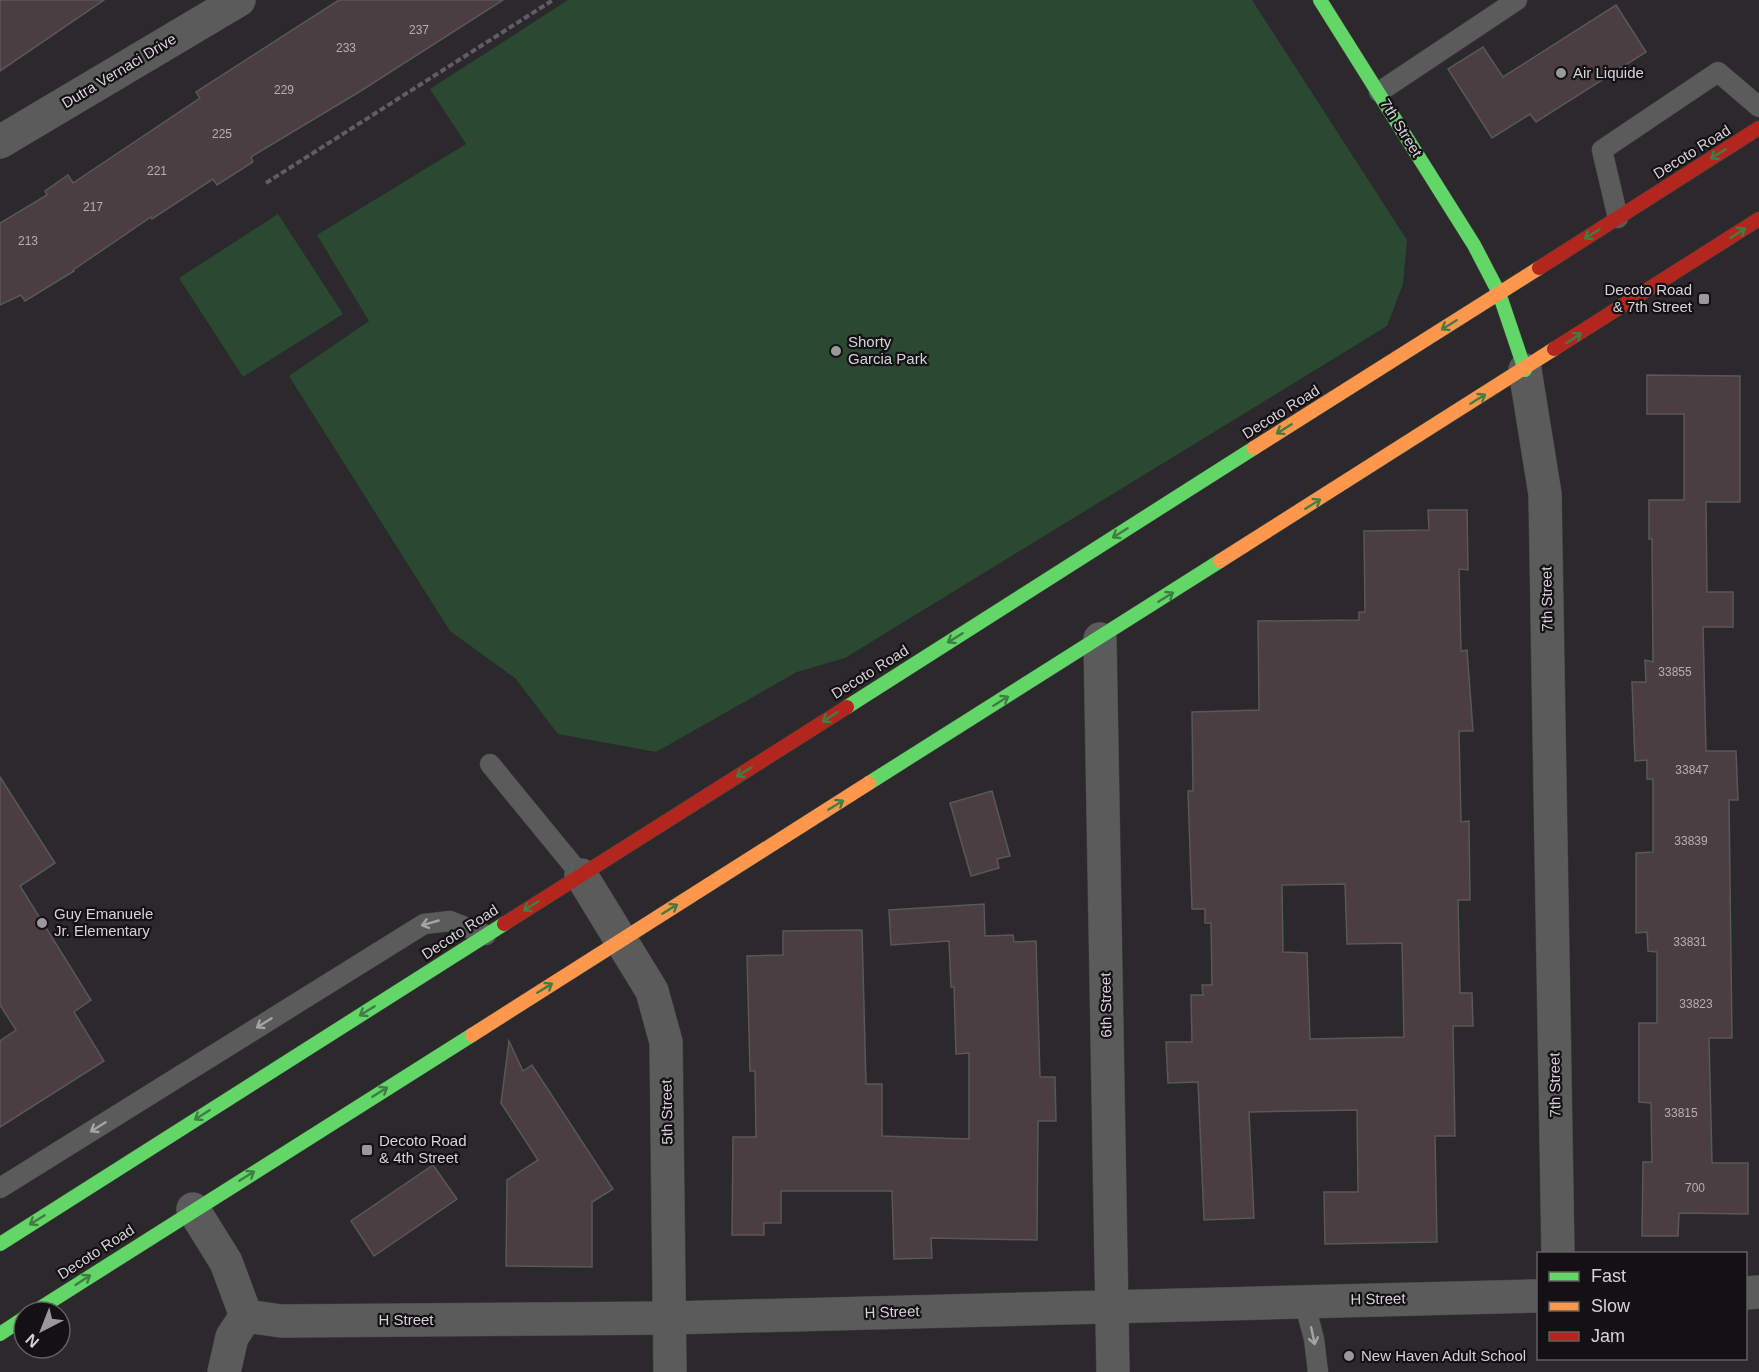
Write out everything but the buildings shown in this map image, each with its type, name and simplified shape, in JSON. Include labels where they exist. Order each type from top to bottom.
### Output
[{"type":"main road","name":"7th Street","points":[[1320,0],[1474,244],[1498,293],[1525,370]]},
{"type":"main road","name":"Decoto Road","points":[[0,1244],[1759,129]]},
{"type":"main road","name":"Decoto Road","points":[[53,1300],[193,1209],[1525,370],[1759,219]]},
{"type":"street","name":"Dutra Vernaci Drive","points":[[0,142],[239,0]]},
{"type":"street","name":"7th Street","points":[[1525,370],[1545,494],[1558,1252]]},
{"type":"street","name":"6th Street","points":[[1100,639],[1113,1372]]},
{"type":"street","name":"5th Street","points":[[581,875],[652,991],[666,1042],[670,1372]]},
{"type":"street","points":[[193,1209],[226,1262],[246,1316],[232,1337],[224,1372]]},
{"type":"street","name":"H Street","points":[[246,1316],[281,1321],[669,1318],[1537,1296]]},
{"type":"lane","points":[[1378,92],[1517,0]]},
{"type":"lane","points":[[1618,218],[1602,150],[1718,72],[1759,107]]},
{"type":"lane","points":[[490,764],[581,875]]},
{"type":"lane","points":[[0,1188],[424,924],[450,921],[486,935]]},
{"type":"lane","points":[[1304,1301],[1314,1339],[1318,1372]]},
{"type":"path","points":[[266,183],[553,0]]},
{"type":"green space","name":"Shorty Garcia Park","points":[[568,0],[1252,0],[1407,240],[1403,284],[1387,326],[845,658],[797,672],[656,752],[558,734],[515,678],[450,631],[289,376],[369,321],[317,235],[466,144],[430,89]]},
{"type":"green space","points":[[278,214],[343,314],[243,377],[179,278]]},
{"type":"traffic: fast","points":[[1320,0],[1474,245],[1499,293],[1525,370]]},
{"type":"traffic: fast","points":[[847,707],[1254,448]]},
{"type":"traffic: fast","points":[[869,783],[1220,561]]},
{"type":"traffic: fast","points":[[0,1244],[504,924]]},
{"type":"traffic: fast","points":[[53,1300],[472,1035]]},
{"type":"traffic: fast","points":[[0,1334],[12,1326]]},
{"type":"traffic: slow","points":[[1254,448],[1539,268]]},
{"type":"traffic: slow","points":[[1220,561],[1554,349]]},
{"type":"traffic: slow","points":[[472,1035],[869,783]]},
{"type":"traffic: jam","points":[[1539,268],[1759,128]]},
{"type":"traffic: jam","points":[[1554,349],[1759,219]]},
{"type":"traffic: jam","points":[[504,924],[847,707]]},
{"type":"place","name":"Air Liquide","points":[[1561,73]]},
{"type":"place","name":"Decoto Road & 7th Street","points":[[1704,299]]},
{"type":"place","name":"Shorty Garcia Park","points":[[836,351]]},
{"type":"place","name":"Guy Emanuele Jr. Elementary","points":[[42,923]]},
{"type":"place","name":"Decoto Road & 4th Street","points":[[367,1150]]},
{"type":"place","name":"New Haven Adult School","points":[[1349,1356]]}]
